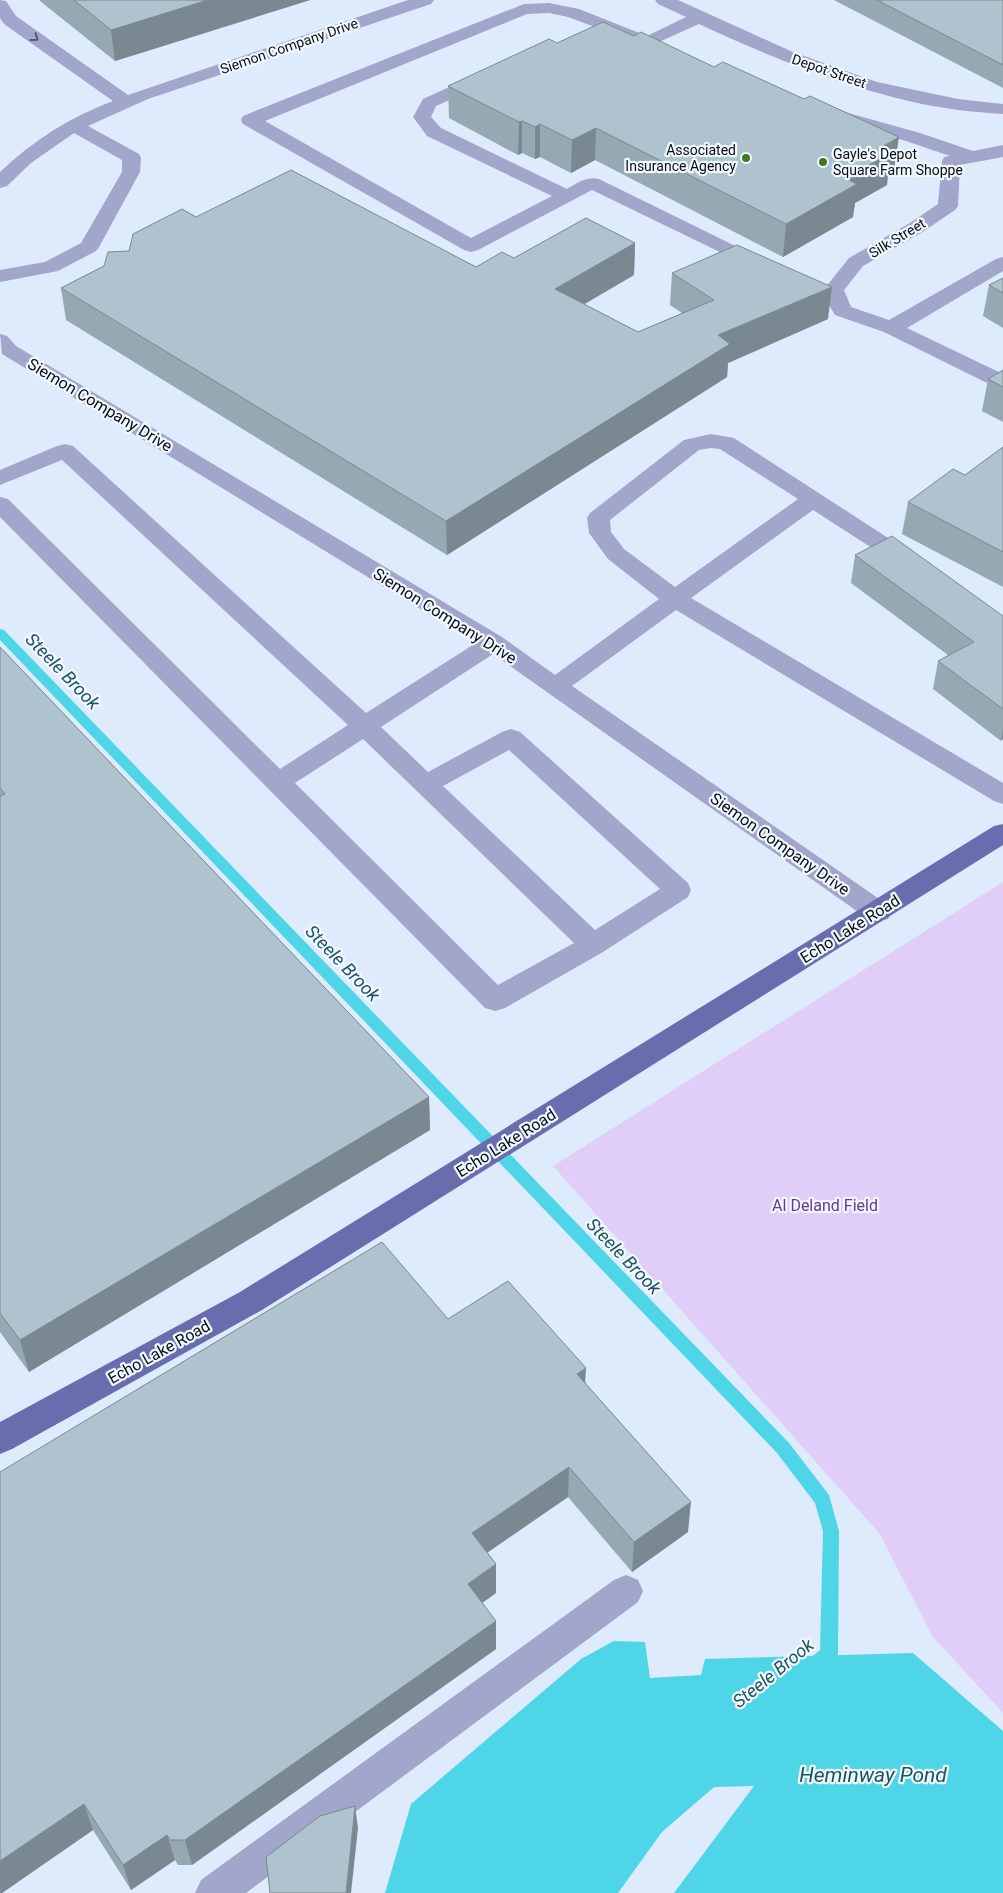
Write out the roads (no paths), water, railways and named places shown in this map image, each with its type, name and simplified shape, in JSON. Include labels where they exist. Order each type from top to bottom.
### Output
[{"type":"main road","name":"Echo Lake Road","points":[[0,1439],[251,1302],[1003,833]]},
{"type":"street","name":"Siemon Company Drive","points":[[0,182],[18,163],[75,126],[125,101],[425,0]]},
{"type":"street","name":"Depot Street","points":[[664,0],[781,55],[858,82],[920,99],[975,108],[1003,110]]},
{"type":"street","points":[[0,5],[10,20],[125,101]]},
{"type":"street","points":[[666,50],[573,13],[549,8],[524,9],[250,120],[471,246],[592,183],[738,256],[838,300],[842,311],[891,328],[1003,382]]},
{"type":"street","points":[[648,42],[700,17]]},
{"type":"street","points":[[582,33],[600,25]]},
{"type":"street","points":[[501,70],[429,103],[422,117],[434,132],[567,196]]},
{"type":"street","points":[[829,113],[913,137],[972,157]]},
{"type":"street","points":[[0,276],[51,267],[89,247],[131,172],[132,158],[75,126]]},
{"type":"street","name":"Silk Street","points":[[838,300],[834,290],[856,262],[917,228],[948,206],[951,161],[1003,151]]},
{"type":"street","points":[[891,328],[1003,263]]},
{"type":"street","name":"Siemon Company Drive","points":[[0,340],[9,350],[493,643],[878,912]]},
{"type":"street","points":[[929,574],[726,443],[711,441],[692,445],[598,518],[600,533],[616,554],[675,599],[1003,795]]},
{"type":"street","points":[[0,478],[64,451],[365,726],[593,945]]},
{"type":"street","points":[[555,687],[813,499]]},
{"type":"street","points":[[0,504],[495,1000],[593,945],[678,890],[510,738],[426,784]]},
{"type":"street","points":[[278,782],[493,643]]},
{"type":"street","points":[[214,1893],[626,1591]]},
{"type":"water","name":"Heminway Pond","points":[[614,1641],[645,1642],[650,1678],[701,1675],[705,1659],[913,1653],[1003,1731],[1003,1893],[674,1893],[754,1786],[714,1787],[662,1832],[618,1893],[385,1893],[411,1804],[581,1659]]},
{"type":"waterway","name":"Steele Brook","points":[[0,633],[783,1448],[823,1500],[831,1531],[829,1654],[815,1665]]},
{"type":"place","name":"Associated Insurance Agency","points":[[746,158]]},
{"type":"place","name":"Gayle's Depot Square Farm Shoppe","points":[[823,162]]},
{"type":"park label","name":"Al Deland Field","points":[[825,1205]]}]
